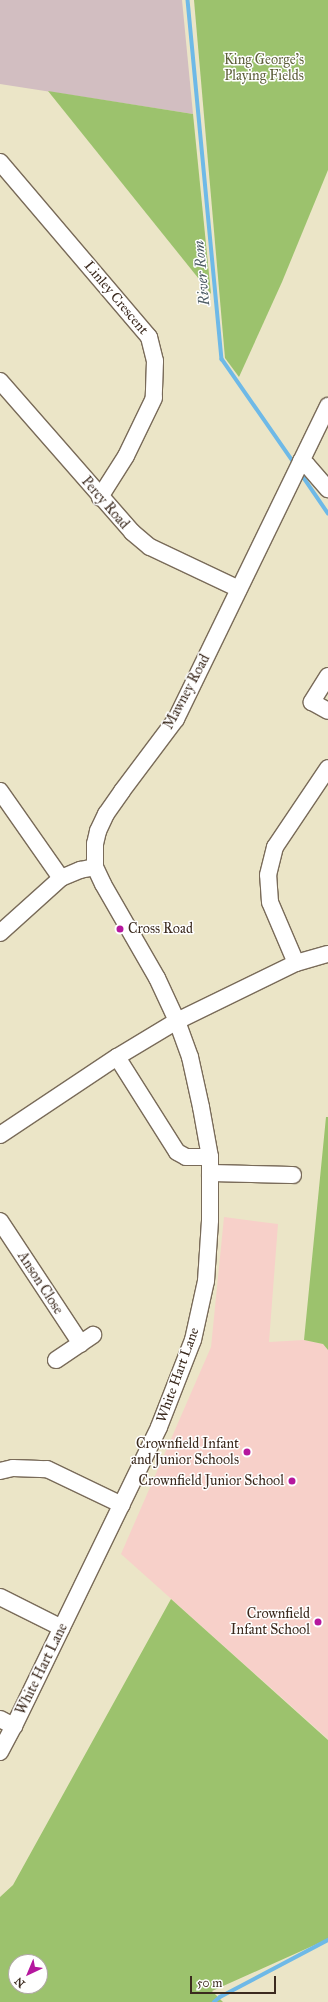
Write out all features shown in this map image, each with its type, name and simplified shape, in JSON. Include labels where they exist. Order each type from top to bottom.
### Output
[{"type":"street","name":"Linley Crescent","points":[[0,162],[149,337],[155,361],[154,398],[126,456],[100,497]]},
{"type":"street","name":"Percy Road","points":[[0,380],[100,497],[132,532],[150,547],[239,589]]},
{"type":"street","name":"Mawney Road","points":[[95,867],[95,844],[98,831],[106,814],[176,719],[328,406]]},
{"type":"street","points":[[298,468],[307,465],[328,489]]},
{"type":"street","points":[[328,676],[312,702],[328,711]]},
{"type":"street","points":[[296,963],[270,902],[268,875],[275,847],[328,768]]},
{"type":"street","points":[[0,791],[61,878]]},
{"type":"street","points":[[0,933],[61,878],[80,870],[95,867]]},
{"type":"street","name":"White Hart Lane","points":[[0,1752],[159,1427],[194,1336],[206,1281],[210,1220],[210,1157],[190,1057],[177,1021],[157,978],[103,884],[95,867]]},
{"type":"street","points":[[0,1135],[118,1057],[177,1021],[296,963],[328,954]]},
{"type":"street","points":[[118,1057],[177,1152],[186,1157],[210,1157]]},
{"type":"street","points":[[210,1173],[293,1174]]},
{"type":"street","name":"Anson Close","points":[[0,1221],[87,1339],[56,1360]]},
{"type":"street","points":[[0,1471],[13,1468],[47,1469],[58,1472],[122,1505]]},
{"type":"street","points":[[0,1597],[62,1628]]},
{"type":"street","points":[[0,1719],[14,1726]]},
{"type":"shaded area","points":[[0,0],[182,0],[193,114],[0,84]]},
{"type":"shaded area","name":"Crownfield Infant and Junior Schools","points":[[224,1217],[278,1224],[269,1342],[304,1340],[323,1344],[328,1350],[328,1739],[121,1554],[211,1347]]},
{"type":"green space","name":"King George's Playing Fields","points":[[194,0],[328,0],[328,170],[282,282],[239,377],[225,358]]},
{"type":"green space","points":[[48,91],[193,114],[211,294]]},
{"type":"green space","points":[[326,1117],[328,1117],[328,1350],[323,1344],[304,1340]]},
{"type":"green space","points":[[171,1599],[328,1740],[328,1939],[212,1991],[223,2002],[0,2002],[0,1897],[13,1885]]},
{"type":"waterway","name":"River Rom","points":[[188,0],[222,359],[295,464]]},
{"type":"waterway","name":"River Rom","points":[[300,472],[328,513]]},
{"type":"waterway","name":"River Rom","points":[[214,2002],[220,1997],[328,1940]]},
{"type":"place","name":"Cross Road","points":[[120,929]]},
{"type":"place","name":"Crownfield Infant and Junior Schools","points":[[247,1452]]},
{"type":"place","name":"Crownfield Junior School","points":[[292,1481]]},
{"type":"place","name":"Crownfield Infant School","points":[[318,1622]]}]
